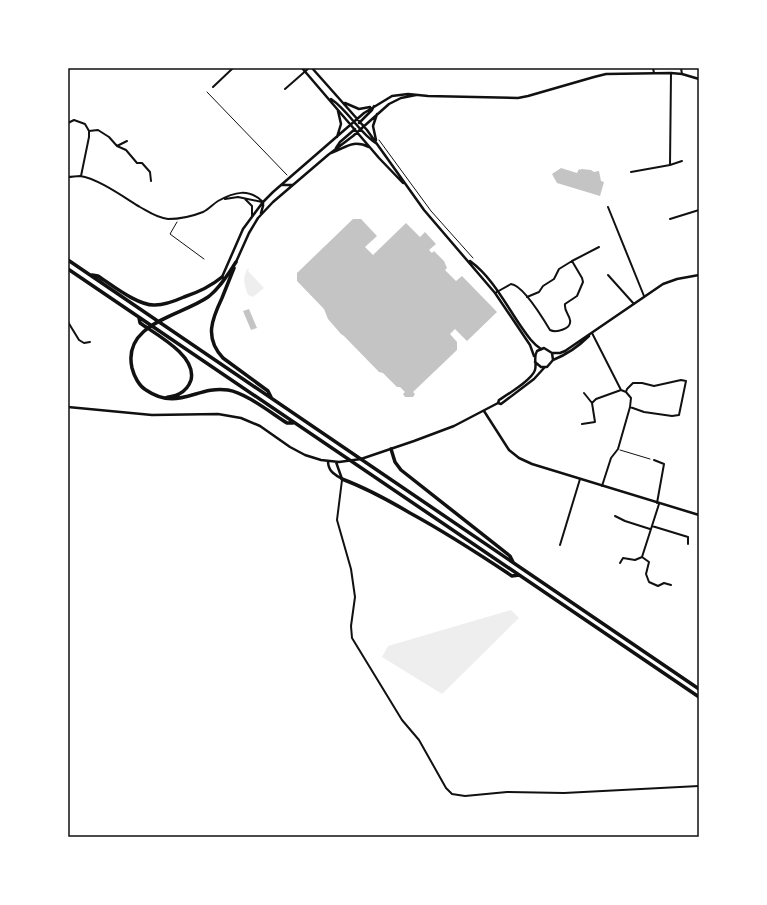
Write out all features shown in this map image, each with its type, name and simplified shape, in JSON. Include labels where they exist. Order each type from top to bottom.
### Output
[{"type":"highway","points":[[68,260],[699,689]]},
{"type":"highway","points":[[236,262],[222,283],[208,297],[199,303],[168,316],[150,326],[140,336],[133,347],[131,355],[132,369],[144,389],[168,400],[213,390],[229,390],[245,396],[287,422],[294,422]]},
{"type":"highway","points":[[236,262],[212,322],[212,339],[214,346],[223,358],[268,391],[272,398]]},
{"type":"highway","points":[[68,269],[699,697]]},
{"type":"highway","points":[[90,275],[98,276],[139,301],[149,305],[165,304],[202,290],[209,287],[222,277]]},
{"type":"highway","points":[[222,277],[222,283]]},
{"type":"highway","points":[[139,318],[140,323],[178,350],[191,367],[192,378],[188,386],[180,394],[165,398]]},
{"type":"highway","points":[[391,449],[395,462],[401,470],[510,556],[513,562]]},
{"type":"highway","points":[[342,479],[367,489],[425,521],[512,576],[519,575]]},
{"type":"street","points":[[213,87],[234,68]]},
{"type":"street","points":[[302,68],[354,129],[409,189]]},
{"type":"street","points":[[285,89],[309,68]]},
{"type":"street","points":[[312,68],[360,122],[370,140],[379,146]]},
{"type":"street","points":[[653,68],[654,73]]},
{"type":"street","points":[[681,68],[682,74]]},
{"type":"street","points":[[342,101],[359,109],[367,109],[392,96],[408,94],[518,98],[606,74],[670,73],[682,74],[699,79]]},
{"type":"street","points":[[670,73],[670,165]]},
{"type":"street","points":[[258,218],[273,202],[378,113],[396,100],[420,95]]},
{"type":"street","points":[[327,96],[339,104],[357,126]]},
{"type":"street","points":[[222,277],[243,229],[263,202],[290,176],[374,106]]},
{"type":"street","points":[[336,148],[340,142],[372,110],[374,106]]},
{"type":"street","points":[[336,107],[341,121],[337,137]]},
{"type":"street","points":[[378,113],[374,121],[373,129],[374,136],[379,146],[424,210],[497,292],[532,341],[541,349]]},
{"type":"street","points":[[357,119],[357,132]]},
{"type":"street","points":[[68,123],[74,120],[85,124],[89,131],[81,176]]},
{"type":"street","points":[[351,125],[362,127]]},
{"type":"street","points":[[89,131],[98,130],[117,146],[126,150],[137,163],[142,163],[150,172],[151,181]]},
{"type":"street","points":[[117,146],[127,141]]},
{"type":"street","points":[[328,155],[339,151],[349,144],[361,144],[371,148]]},
{"type":"street","points":[[631,172],[670,165],[682,161]]},
{"type":"street","points":[[68,177],[81,176],[97,182],[156,216],[167,219],[203,212],[236,193],[251,194],[258,197],[263,202],[263,211],[236,262]]},
{"type":"street","points":[[281,185],[293,185]]},
{"type":"street","points":[[222,200],[238,197],[263,202],[273,202]]},
{"type":"street","points":[[244,198],[252,206],[252,216]]},
{"type":"street","points":[[608,207],[644,296]]},
{"type":"street","points":[[670,219],[699,210]]},
{"type":"street","points":[[527,297],[539,292],[543,286],[554,279],[560,269],[599,247]]},
{"type":"street","points":[[497,292],[514,284],[527,297],[550,330],[554,332],[564,330],[570,323],[565,309],[565,304],[577,296],[583,282],[572,262]]},
{"type":"street","points":[[608,275],[634,304]]},
{"type":"street","points":[[534,356],[537,351],[541,349],[547,349],[552,353],[560,353],[565,351],[644,296],[664,284],[677,279],[699,275]]},
{"type":"street","points":[[68,407],[152,415],[218,414],[241,418],[260,426],[290,447],[305,455],[338,462],[373,456],[454,426],[484,412],[498,403],[499,400],[531,376],[535,370],[534,356],[527,340],[497,292]]},
{"type":"street","points":[[68,322],[79,340],[84,343],[90,342]]},
{"type":"street","points":[[498,403],[501,404],[534,379],[544,368],[550,365],[553,360],[566,355],[592,333]]},
{"type":"street","points":[[592,333],[620,390]]},
{"type":"street","points":[[552,353],[553,360]]},
{"type":"street","points":[[535,362],[544,368]]},
{"type":"street","points":[[626,392],[632,383],[642,383],[654,386],[681,380],[686,381],[679,415],[672,416],[644,412],[630,407]]},
{"type":"street","points":[[592,403],[596,399],[620,390],[626,392],[631,398],[630,407],[618,449],[611,458],[602,486]]},
{"type":"street","points":[[582,424],[595,422],[592,403],[584,393]]},
{"type":"street","points":[[484,412],[509,450],[519,458],[532,464],[699,515]]},
{"type":"street","points":[[642,557],[658,503],[664,464],[654,460]]},
{"type":"street","points":[[328,461],[330,471],[342,479]]},
{"type":"street","points":[[338,462],[342,479],[337,520],[351,569],[355,597],[351,626],[352,638],[402,720],[420,740],[446,788],[452,794],[465,796],[507,792],[564,793],[699,786]]},
{"type":"street","points":[[560,545],[580,479]]},
{"type":"street","points":[[615,516],[625,521],[688,537],[688,544]]},
{"type":"street","points":[[620,563],[623,558],[634,560],[642,557]]},
{"type":"street","points":[[642,557],[649,562],[646,574],[649,582],[658,586],[664,583],[671,585]]},
{"type":"path","points":[[207,92],[284,173],[290,176]]},
{"type":"path","points":[[377,136],[431,210],[474,260]]},
{"type":"path","points":[[178,218],[170,234],[204,258]]},
{"type":"path","points":[[618,449],[654,460]]},
{"type":"shaded area","points":[[248,268],[248,271],[264,288],[253,297],[248,295],[245,285],[244,278]]},
{"type":"shaded area","points":[[511,610],[519,618],[442,694],[382,657],[388,646]]},
{"type":"building","points":[[561,168],[577,173],[579,169],[591,170],[594,172],[599,171],[601,181],[604,182],[600,196],[557,183],[552,174]]},
{"type":"building","points":[[353,219],[361,219],[377,236],[365,247],[373,255],[406,223],[420,237],[425,232],[436,244],[429,250],[432,253],[434,251],[444,261],[447,268],[445,270],[456,281],[462,276],[497,312],[467,341],[455,329],[450,334],[457,342],[457,350],[413,392],[415,394],[413,397],[405,397],[403,394],[405,392],[400,387],[397,387],[383,373],[379,372],[341,334],[328,319],[324,309],[297,281],[297,273]]},
{"type":"building","points":[[249,309],[257,328],[251,330],[243,311]]}]
